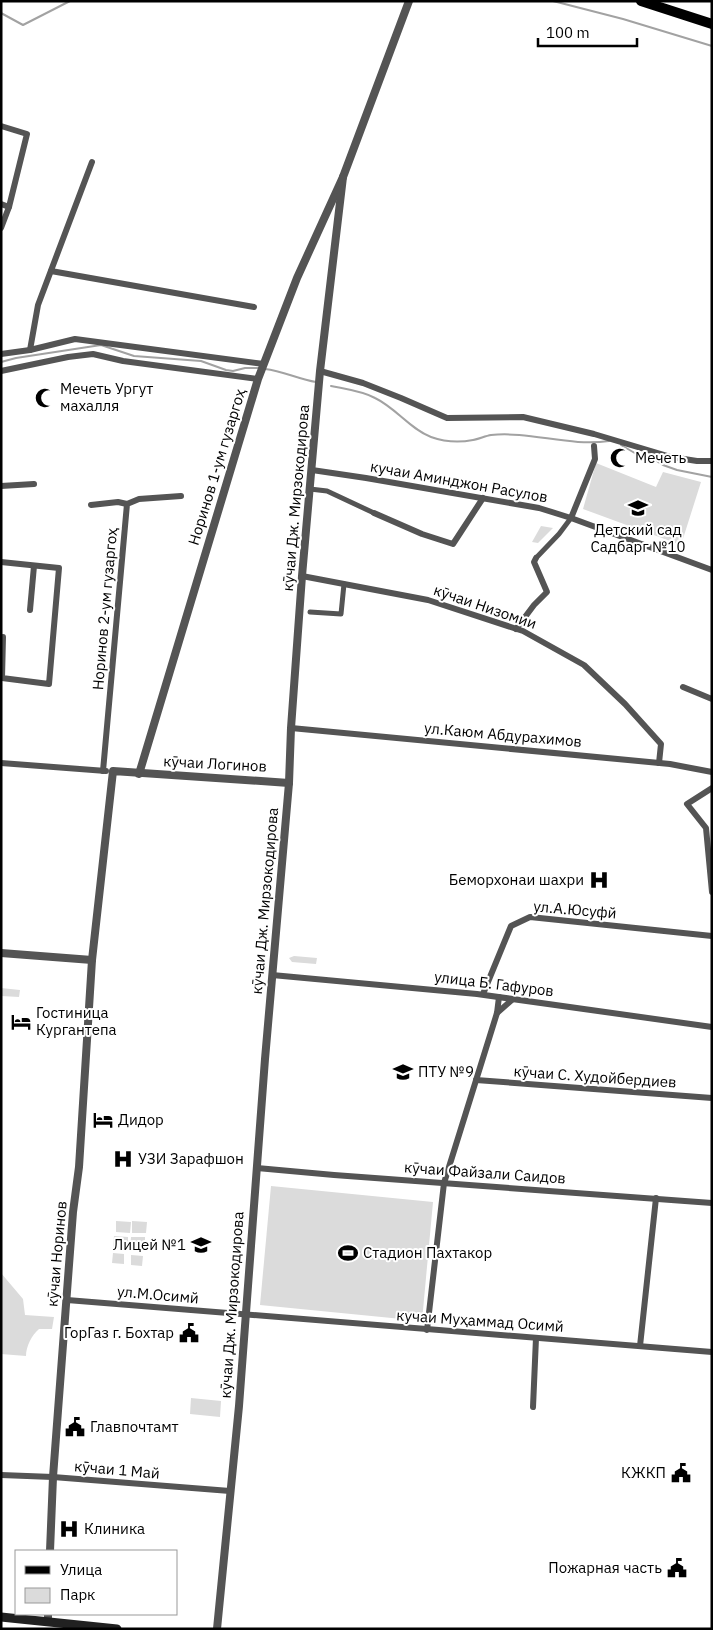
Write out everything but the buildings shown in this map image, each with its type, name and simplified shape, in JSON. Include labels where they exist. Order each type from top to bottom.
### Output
[{"type":"main road","points":[[641,1],[712,24]]},
{"type":"main road","points":[[1,1617],[117,1629]]},
{"type":"street","points":[[343,177],[409,1]]},
{"type":"street","points":[[1,126],[27,134],[1,228]]},
{"type":"street","points":[[30,350],[38,305],[92,162]]},
{"type":"street","name":"Норинов 1-ум гузаргоҳ","points":[[139,774],[259,376],[298,278],[343,177]]},
{"type":"street","name":"кӯчаи Дж. Мирзокодирова","points":[[217,1629],[246,1315],[289,783],[302,576],[320,371],[343,177]]},
{"type":"street","points":[[1,204],[8,207]]},
{"type":"street","points":[[51,271],[254,307]]},
{"type":"street","points":[[1,354],[30,350],[75,338],[264,364]]},
{"type":"street","points":[[1,371],[68,357],[93,354],[123,362],[259,376]]},
{"type":"street","points":[[320,371],[363,383],[447,418],[524,417],[594,434],[671,457],[712,461]]},
{"type":"street","points":[[516,629],[534,605],[548,592],[534,562],[571,518],[595,459],[594,446]]},
{"type":"street","name":"кучаи Аминджон Расулов","points":[[312,470],[538,508],[571,518],[712,570]]},
{"type":"street","points":[[1,486],[34,484]]},
{"type":"street","points":[[310,489],[327,491],[422,534],[453,544],[482,498]]},
{"type":"street","points":[[91,505],[118,502],[127,504],[139,500],[181,496]]},
{"type":"street","name":"Норинов 2-ум гузаргоҳ","points":[[103,771],[127,504]]},
{"type":"street","points":[[1,562],[59,568],[49,684],[2,678],[3,637]]},
{"type":"street","points":[[30,610],[34,566]]},
{"type":"street","name":"кӯчаи Низомии","points":[[302,576],[428,600],[516,629],[584,665],[625,704],[662,744],[659,763]]},
{"type":"street","points":[[310,612],[341,614],[344,584]]},
{"type":"street","points":[[683,687],[712,700]]},
{"type":"street","name":"ул.Каюм Абдурахимов","points":[[291,728],[659,763],[712,772]]},
{"type":"street","points":[[1,763],[113,771]]},
{"type":"street","name":"кӯчаи Логинов","points":[[113,771],[289,783]]},
{"type":"street","name":"кӯчаи Норинов","points":[[50,1550],[53,1477],[73,1212],[79,1168],[92,960],[113,771]]},
{"type":"street","points":[[712,788],[687,804],[706,828],[710,853],[712,892]]},
{"type":"street","name":"ул.А.Юсуфй","points":[[483,994],[511,926],[530,917],[712,936]]},
{"type":"street","points":[[1,953],[92,960]]},
{"type":"street","name":"улица Б. Гафуров","points":[[272,975],[483,994],[712,1027]]},
{"type":"street","points":[[427,1330],[444,1183],[498,1012],[499,997]]},
{"type":"street","points":[[498,1012],[513,998]]},
{"type":"street","name":"кӯчаи С. Худойбердиев","points":[[476,1080],[712,1098]]},
{"type":"street","name":"кӯчаи Файзали Саидов","points":[[257,1168],[712,1203]]},
{"type":"street","points":[[640,1346],[656,1198]]},
{"type":"street","name":"ул.М.Осимй","points":[[67,1300],[246,1315]]},
{"type":"street","name":"кучаи Муҳаммад Осимй","points":[[246,1315],[712,1352]]},
{"type":"street","points":[[533,1407],[536,1338]]},
{"type":"street","name":"кӯчаи 1 Май","points":[[1,1475],[53,1477],[230,1491]]},
{"type":"green space","points":[[596,463],[656,487],[663,472],[701,482],[681,545],[583,509]]},
{"type":"green space","points":[[541,526],[553,528],[538,543],[532,542]]},
{"type":"green space","points":[[294,956],[317,958],[316,964],[292,962],[289,958]]},
{"type":"green space","points":[[1,988],[20,990],[19,997],[1,996]]},
{"type":"green space","points":[[271,1186],[433,1202],[422,1321],[260,1305]]},
{"type":"green space","points":[[116,1221],[131,1222],[130,1233],[116,1232]]},
{"type":"green space","points":[[132,1221],[147,1222],[146,1233],[132,1233]]},
{"type":"green space","points":[[114,1236],[128,1237],[128,1248],[113,1247]]},
{"type":"green space","points":[[131,1237],[145,1237],[145,1249],[130,1248]]},
{"type":"green space","points":[[113,1253],[124,1254],[124,1264],[112,1263]]},
{"type":"green space","points":[[131,1255],[143,1256],[142,1266],[131,1265]]},
{"type":"green space","points":[[1,1273],[23,1299],[25,1315],[54,1317],[52,1329],[39,1329],[34,1334],[28,1345],[26,1356],[1,1354]]},
{"type":"green space","points":[[191,1398],[221,1401],[220,1417],[190,1414]]},
{"type":"waterway","points":[[1,13],[23,25],[70,1]]},
{"type":"waterway","points":[[553,1],[623,19],[712,46]]},
{"type":"waterway","points":[[1,362],[101,345],[134,356],[201,361],[226,370],[261,368]]},
{"type":"waterway","points":[[265,369],[316,382]]},
{"type":"waterway","points":[[331,386],[359,392],[375,398],[390,407],[423,433],[441,440],[462,442],[491,435],[506,434],[579,442],[609,441]]},
{"type":"waterway","points":[[621,445],[645,459],[655,460],[677,470],[712,477]]},
{"type":"place","name":"Мечеть Ургут махалля","points":[[45,398]]},
{"type":"place","name":"Мечеть","points":[[620,458]]},
{"type":"place","name":"Детский сад Садбарг №10","points":[[638,508]]},
{"type":"place","name":"Беморхонаи шахри","points":[[599,880]]},
{"type":"place","name":"Гостиница Кургантепа","points":[[21,1022]]},
{"type":"place","name":"ПТУ №9","points":[[403,1072]]},
{"type":"place","name":"Дидор","points":[[103,1120]]},
{"type":"place","name":"УЗИ Зарафшон","points":[[123,1159]]},
{"type":"place","name":"Лицей №1","points":[[201,1245]]},
{"type":"place","name":"Стадион Пахтакор","points":[[348,1253]]},
{"type":"place","name":"ГорГаз г. Бохтар","points":[[189,1333]]},
{"type":"place","name":"Главпочтамт","points":[[75,1427]]},
{"type":"place","name":"КЖКП","points":[[681,1473]]},
{"type":"place","name":"Клиника","points":[[69,1529]]},
{"type":"place","name":"Пожарная часть","points":[[677,1568]]}]
